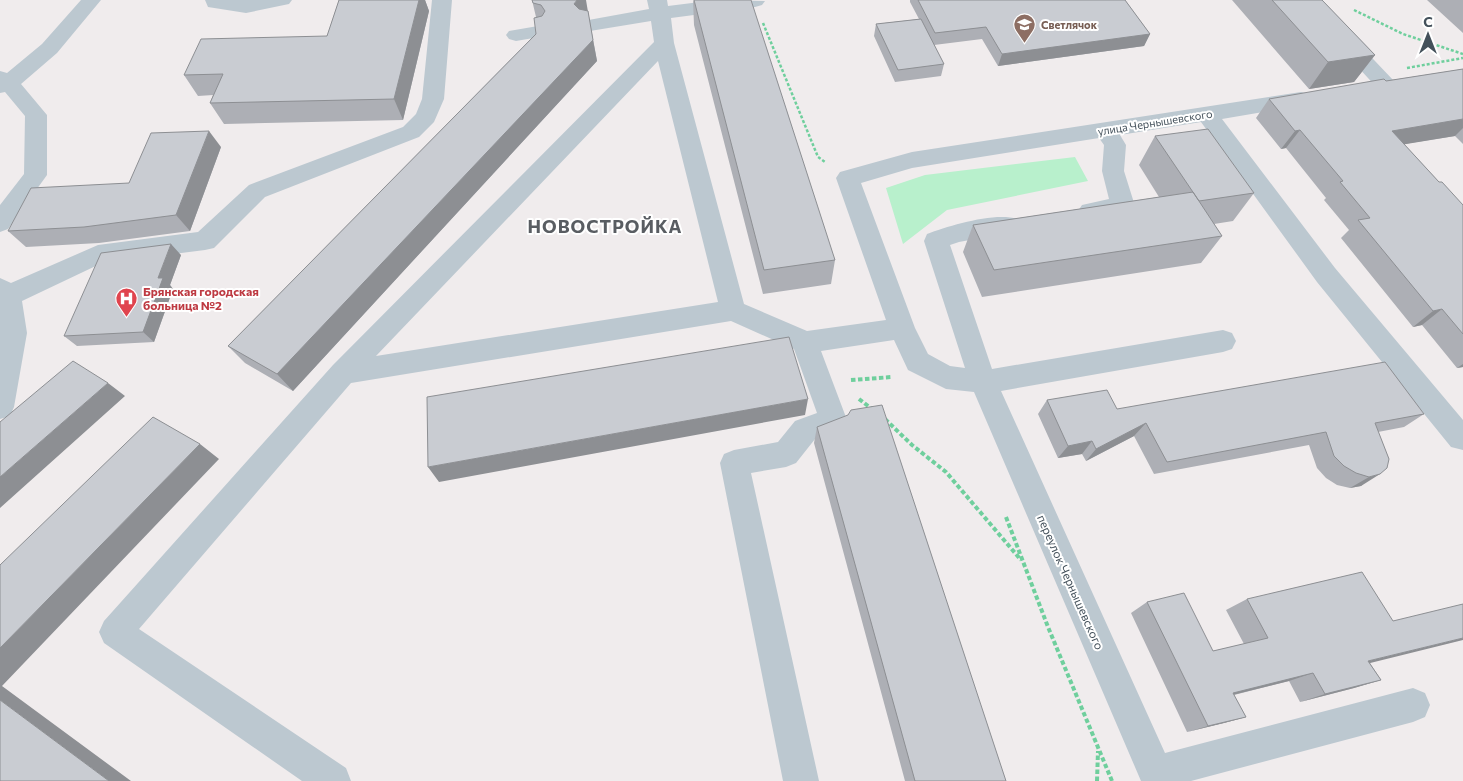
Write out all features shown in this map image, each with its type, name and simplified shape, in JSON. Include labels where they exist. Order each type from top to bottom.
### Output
[{"type":"street","points":[[0,223],[35,175],[36,115],[3,82],[39,58],[91,0]]},
{"type":"street","points":[[215,0],[215,3],[246,7],[282,0]]},
{"type":"street","points":[[0,407],[14,334],[4,292],[98,254],[206,241],[257,191],[411,132],[426,117],[433,99],[442,0]]},
{"type":"street","points":[[1306,0],[1398,78]]},
{"type":"street","points":[[590,25],[659,7],[755,1]]},
{"type":"street","points":[[659,7],[664,43],[733,310]]},
{"type":"street","points":[[516,35],[538,32]]},
{"type":"street","points":[[333,781],[115,632],[343,373],[584,123],[664,43]]},
{"type":"street","points":[[1358,90],[1398,78]]},
{"type":"street","name":"улица Чернышевского","points":[[848,178],[912,160],[1321,96]]},
{"type":"street","points":[[1207,114],[1326,275],[1461,438]]},
{"type":"street","points":[[1064,215],[1123,206],[1113,171],[1115,145],[1106,130]]},
{"type":"street","points":[[848,178],[902,328],[918,362],[946,377],[982,382],[1223,341]]},
{"type":"street","name":"переулок Чернышевского","points":[[1035,220],[956,233],[936,241],[982,382],[1157,777]]},
{"type":"street","points":[[343,373],[733,310],[805,342],[902,328]]},
{"type":"street","points":[[802,781],[734,463],[786,454],[805,430],[833,420],[805,342]]},
{"type":"street","points":[[1157,777],[1412,704]]},
{"type":"path","points":[[755,1],[818,157],[848,178]]},
{"type":"path","points":[[1348,7],[1403,34],[1463,54]]},
{"type":"path","points":[[1362,14],[1366,22]]},
{"type":"path","points":[[1398,78],[1409,68],[1463,58]]},
{"type":"path","points":[[820,383],[898,376]]},
{"type":"path","points":[[820,383],[854,396],[874,410]]},
{"type":"path","points":[[880,415],[912,445],[946,472],[1023,562]]},
{"type":"path","points":[[1005,515],[1112,781]]},
{"type":"path","points":[[1097,781],[1098,748]]},
{"type":"green space","points":[[1075,157],[1088,181],[947,210],[903,244],[886,188],[925,175]]},
{"type":"building","points":[[339,0],[419,0],[394,99],[210,103],[223,74],[184,75],[201,39],[327,36]]},
{"type":"building","points":[[532,0],[577,0],[574,4],[579,9],[588,11],[593,40],[277,374],[228,346],[536,34],[534,18],[542,16],[545,11],[541,5],[533,3]]},
{"type":"building","points":[[694,0],[751,0],[835,260],[764,270]]},
{"type":"building","points":[[918,0],[1125,0],[1150,34],[1002,54],[986,27],[935,33]]},
{"type":"building","points":[[1272,0],[1322,0],[1375,55],[1328,62]]},
{"type":"building","points":[[921,19],[944,64],[898,70],[876,24]]},
{"type":"building","points":[[1463,69],[1463,119],[1392,131],[1463,205],[1463,334],[1442,309],[1433,311],[1358,220],[1370,218],[1340,182],[1343,181],[1300,130],[1295,131],[1269,99],[1384,79],[1386,81]]},
{"type":"building","points":[[1208,129],[1254,193],[1199,201],[1155,136]]},
{"type":"building","points":[[209,131],[176,215],[84,227],[8,231],[31,188],[129,183],[151,133]]},
{"type":"building","points":[[1193,192],[1222,236],[994,270],[973,225]]},
{"type":"building","points":[[171,244],[158,278],[163,278],[143,332],[64,336],[101,253]]},
{"type":"building","points":[[789,337],[808,399],[428,467],[427,397]]},
{"type":"building","points":[[73,361],[108,383],[0,477],[0,422]]},
{"type":"building","points":[[1385,362],[1424,414],[1375,423],[1389,459],[1387,468],[1380,474],[1369,477],[1356,473],[1344,466],[1334,456],[1326,432],[1167,462],[1146,423],[1096,449],[1092,441],[1068,446],[1047,400],[1107,390],[1117,409]]},
{"type":"building","points":[[882,405],[1006,781],[915,781],[817,427],[848,415],[851,410]]},
{"type":"building","points":[[153,417],[200,444],[0,648],[0,565]]},
{"type":"building","points":[[1362,572],[1393,621],[1463,604],[1463,638],[1368,661],[1381,680],[1325,694],[1313,673],[1233,693],[1246,717],[1208,726],[1147,602],[1184,593],[1213,651],[1268,638],[1247,599]]},
{"type":"building","points":[[0,700],[109,781],[0,781]]},
{"type":"place","name":"Светлячок","points":[[1025,43]]},
{"type":"place","name":"Брянская городская больница №2","points":[[127,317]]},
{"type":"district","name":"НОВОСТРОЙКА","points":[[605,226]]}]
